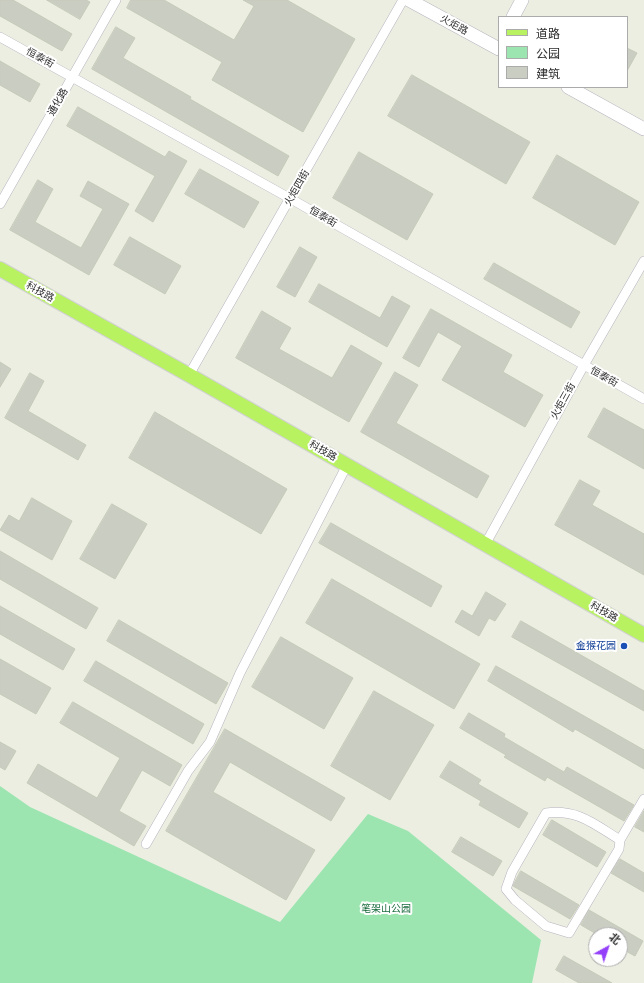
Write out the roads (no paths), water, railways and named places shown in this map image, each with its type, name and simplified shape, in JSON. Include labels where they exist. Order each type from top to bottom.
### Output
[{"type":"main road","name":"火炬路","points":[[409,0],[498,46]]},
{"type":"main road","points":[[514,16],[522,0]]},
{"type":"main road","points":[[570,88],[644,129]]},
{"type":"main road","name":"科技路","points":[[0,269],[486,543],[644,635]]},
{"type":"street","name":"通化路","points":[[0,204],[116,0]]},
{"type":"street","name":"火炬四街","points":[[189,375],[403,0]]},
{"type":"street","name":"恒泰街","points":[[0,37],[73,76],[291,198],[644,399]]},
{"type":"street","name":"火炬三街","points":[[486,543],[584,365],[644,261]]},
{"type":"street","points":[[146,844],[188,772],[210,742],[240,673],[347,465]]},
{"type":"street","points":[[620,840],[579,816],[561,811],[546,813],[512,872],[506,889],[515,900],[546,926],[569,933],[619,849],[620,840],[644,799]]},
{"type":"place","name":"金猴花园","points":[[624,646]]},
{"type":"park label","name":"笔架山公园","points":[[386,909]]}]
